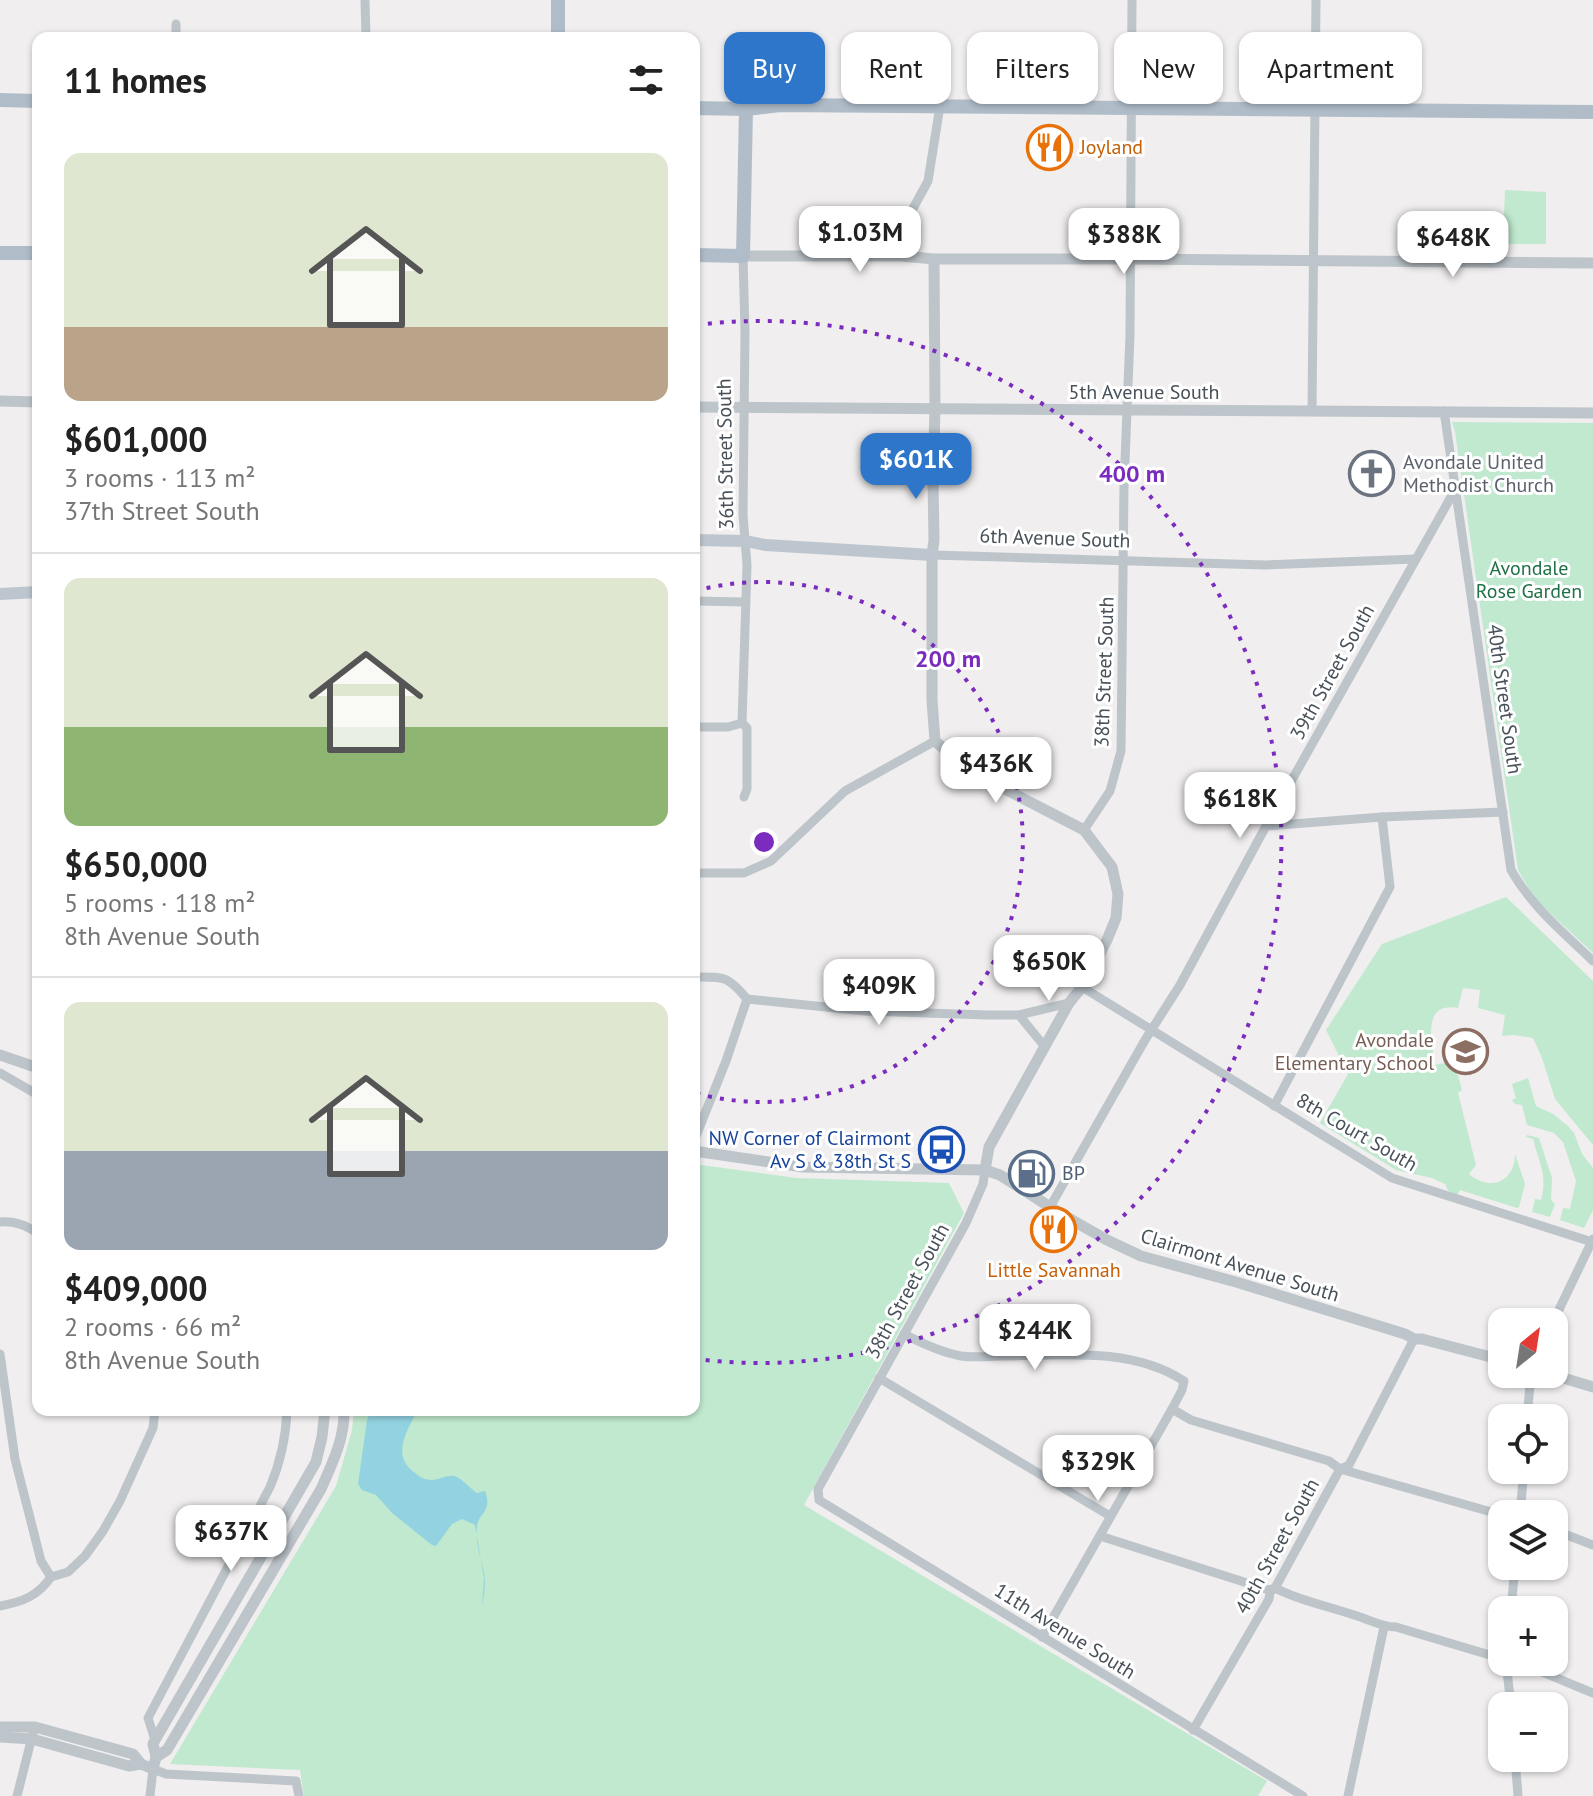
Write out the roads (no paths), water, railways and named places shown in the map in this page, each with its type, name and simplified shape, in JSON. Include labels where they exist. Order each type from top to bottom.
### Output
[{"type":"main road","points":[[558,0],[558,32]]},
{"type":"main road","points":[[0,100],[32,101]]},
{"type":"main road","points":[[700,108],[746,109],[780,105],[1593,112]]},
{"type":"main road","name":"36th Street South","points":[[743,256],[746,109]]},
{"type":"main road","points":[[0,253],[32,253]]},
{"type":"main road","points":[[700,255],[743,256]]},
{"type":"main road","name":"6th Avenue South","points":[[700,540],[932,555]]},
{"type":"main road","points":[[0,594],[32,592]]},
{"type":"street","points":[[365,0],[366,32]]},
{"type":"street","name":"38th Street South","points":[[818,1489],[966,1223],[983,1184],[989,1147],[1069,1003],[1082,987],[1116,918],[1118,894],[1112,867],[1084,830],[1110,791],[1121,751],[1131,259],[1132,0]]},
{"type":"street","points":[[1312,411],[1316,0]]},
{"type":"street","points":[[176,24],[176,32]]},
{"type":"street","points":[[901,256],[910,214],[928,181],[940,106]]},
{"type":"street","points":[[743,256],[1593,263]]},
{"type":"street","name":"36th Street South","points":[[743,256],[746,602],[742,723],[747,728],[747,789],[744,797]]},
{"type":"street","points":[[934,259],[932,700],[935,741],[968,770],[1084,830]]},
{"type":"street","points":[[0,401],[32,402]]},
{"type":"street","name":"5th Avenue South","points":[[700,407],[1593,413]]},
{"type":"street","name":"40th Street South","points":[[1444,411],[1511,870],[1534,904],[1593,961]]},
{"type":"street","name":"39th Street South","points":[[1050,1207],[1194,961],[1266,826],[1456,488]]},
{"type":"street","name":"6th Avenue South","points":[[932,555],[1265,565],[1416,559]]},
{"type":"street","points":[[700,601],[746,602]]},
{"type":"street","points":[[700,727],[728,727],[742,723]]},
{"type":"street","points":[[700,873],[744,873],[771,861],[845,791],[935,741]]},
{"type":"street","points":[[1266,826],[1503,812]]},
{"type":"street","points":[[1274,1106],[1390,887],[1382,817]]},
{"type":"street","points":[[700,977],[724,977],[734,983],[747,999],[865,1011],[1019,1015],[1069,1003]]},
{"type":"street","name":"8th Court South","points":[[1082,987],[1400,1181],[1592,1240]]},
{"type":"street","points":[[700,1126],[747,999]]},
{"type":"street","points":[[1019,1015],[1045,1047]]},
{"type":"street","points":[[0,1055],[32,1066]]},
{"type":"street","points":[[0,1073],[32,1092]]},
{"type":"street","name":"Clairmont Avenue South","points":[[700,1152],[803,1167],[985,1170],[1000,1175],[1107,1240],[1141,1256],[1236,1282],[1414,1339],[1488,1356]]},
{"type":"street","points":[[0,1222],[12,1221],[32,1229]]},
{"type":"street","points":[[1560,1308],[1592,1240]]},
{"type":"street","points":[[904,1334],[936,1350],[965,1356],[1089,1355],[1168,1370],[1184,1381],[1172,1409],[1042,1637]]},
{"type":"street","name":"40th Street South","points":[[1193,1730],[1340,1469],[1349,1465],[1414,1339]]},
{"type":"street","points":[[0,1354],[15,1459],[41,1561],[51,1577]]},
{"type":"street","points":[[879,1378],[1110,1516]]},
{"type":"street","points":[[1568,1379],[1593,1387]]},
{"type":"street","points":[[1172,1409],[1191,1420],[1329,1461],[1340,1469],[1488,1511]]},
{"type":"street","points":[[0,1606],[32,1596],[51,1577],[68,1572],[85,1556],[120,1501],[153,1428],[154,1416]]},
{"type":"street","points":[[155,1740],[148,1718],[270,1487],[280,1464],[287,1416]]},
{"type":"street","points":[[150,1796],[153,1744],[316,1462],[324,1416]]},
{"type":"street","points":[[0,1727],[133,1754],[141,1764],[154,1763],[167,1750],[321,1489],[336,1456],[345,1416]]},
{"type":"street","name":"11th Avenue South","points":[[818,1489],[819,1500],[1303,1796]]},
{"type":"street","points":[[1568,1535],[1593,1545]]},
{"type":"street","points":[[1100,1536],[1269,1590],[1275,1588],[1384,1627],[1396,1627],[1488,1654]]},
{"type":"street","points":[[1348,1796],[1384,1627]]},
{"type":"street","points":[[1552,1676],[1593,1693]]},
{"type":"street","points":[[0,1737],[33,1733]]},
{"type":"street","points":[[17,1796],[33,1733]]},
{"type":"street","points":[[154,1763],[166,1774],[296,1781],[299,1796]]},
{"type":"street","points":[[1516,1772],[1518,1796]]},
{"type":"water","points":[[369,1416],[414,1416],[403,1442],[403,1458],[407,1466],[422,1478],[435,1480],[454,1476],[477,1493],[485,1491],[487,1504],[478,1522],[477,1535],[475,1525],[462,1519],[452,1524],[436,1546],[432,1545],[392,1513],[376,1495],[362,1490],[358,1484]]},
{"type":"place","name":"Joyland","points":[[1049,147]]},
{"type":"place","name":"Avondale United Methodist Church","points":[[1372,473]]},
{"type":"place","name":"Avondale Elementary School","points":[[1465,1052]]},
{"type":"place","name":"NW Corner of Clairmont Av S & 38th St S","points":[[942,1149]]},
{"type":"place","name":"BP","points":[[1031,1173]]},
{"type":"place","name":"Little Savannah","points":[[1054,1230]]},
{"type":"park label","name":"Avondale Rose Garden","points":[[1529,580]]}]
